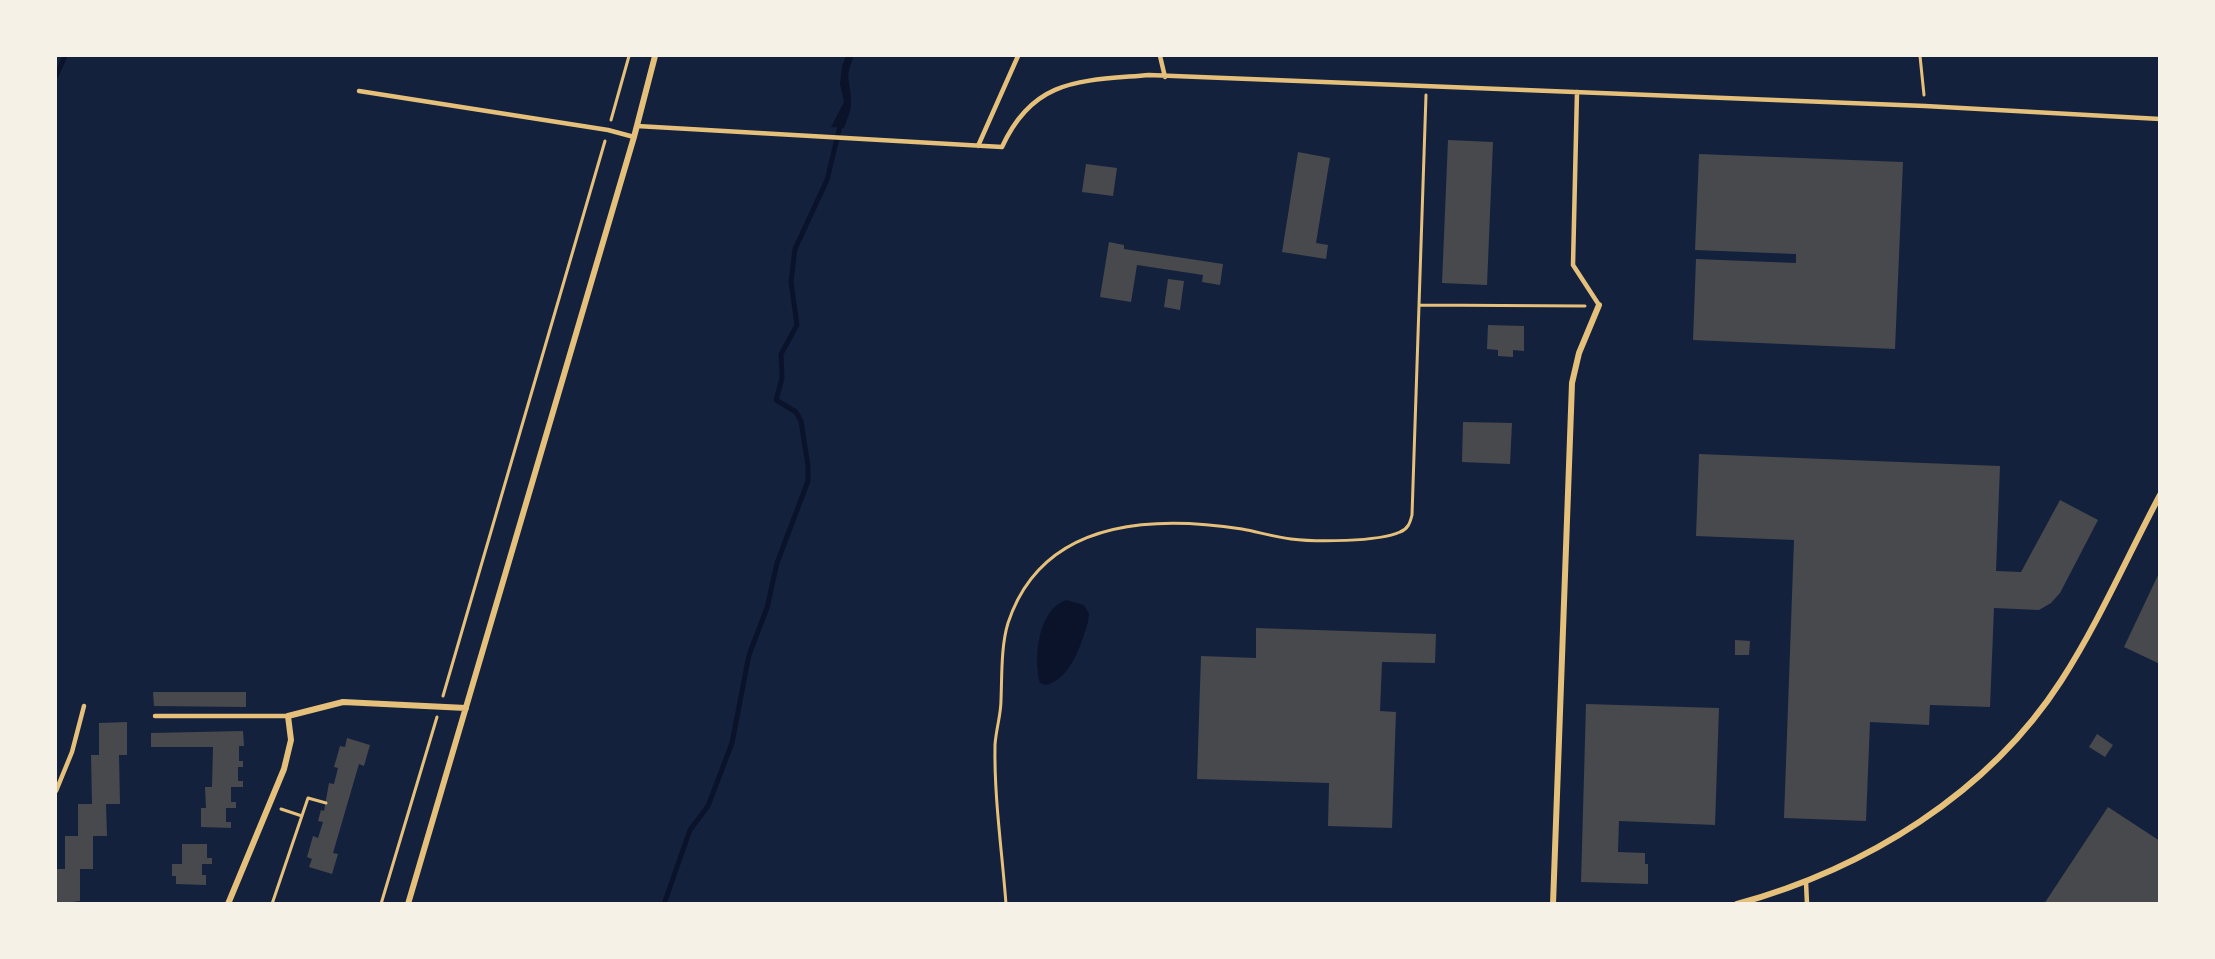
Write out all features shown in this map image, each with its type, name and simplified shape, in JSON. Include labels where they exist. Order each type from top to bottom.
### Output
[{"type":"street","points":[[408,903],[634,137],[655,56]]},
{"type":"street","points":[[1553,903],[1572,383],[1579,353],[1599,305]]},
{"type":"street","points":[[1737,903],[1806,882],[1885,844],[1924,820],[1956,795],[2004,751],[2061,680],[2160,495]]},
{"type":"street","points":[[228,903],[270,806],[289,753],[288,716],[343,702],[466,708]]},
{"type":"lane","points":[[978,146],[1018,56]]},
{"type":"lane","points":[[1160,56],[1165,77]]},
{"type":"lane","points":[[637,126],[1002,147],[1018,118],[1031,103],[1045,93],[1061,87],[1149,75],[1925,106],[2160,119]]},
{"type":"lane","points":[[359,91],[608,130],[634,137]]},
{"type":"lane","points":[[1577,92],[1573,265],[1599,305]]},
{"type":"lane","points":[[56,791],[72,752],[84,706]]},
{"type":"lane","points":[[155,716],[288,716]]},
{"type":"lane","points":[[1806,882],[1807,903]]},
{"type":"path","points":[[381,903],[629,56]]},
{"type":"path","points":[[1920,56],[1925,106]]},
{"type":"path","points":[[1006,903],[995,741],[1007,625],[1027,581],[1049,558],[1081,540],[1114,529],[1148,523],[1210,526],[1292,539],[1349,540],[1400,532],[1409,525],[1412,515],[1426,85]]},
{"type":"path","points":[[1419,305],[1561,308],[1599,305]]},
{"type":"path","points":[[272,903],[308,798],[326,803]]},
{"type":"path","points":[[270,806],[302,816]]},
{"type":"water","points":[[846,56],[854,56],[848,76],[850,110],[844,128],[831,127],[844,102],[840,84],[842,66]]},
{"type":"water","points":[[1066,600],[1084,605],[1089,614],[1088,622],[1069,668],[1055,681],[1046,685],[1040,683],[1038,673],[1040,636],[1049,613]]},
{"type":"building","points":[[1448,140],[1493,142],[1487,285],[1442,283]]},
{"type":"building","points":[[1298,152],[1330,158],[1316,243],[1328,245],[1326,259],[1282,252]]},
{"type":"building","points":[[1699,154],[1903,162],[1895,349],[1693,340],[1696,259],[1796,263],[1796,254],[1695,250]]},
{"type":"building","points":[[1086,164],[1117,168],[1113,196],[1082,192]]},
{"type":"building","points":[[1109,242],[1124,245],[1124,249],[1223,264],[1220,285],[1202,282],[1203,275],[1137,265],[1131,302],[1100,297]]},
{"type":"building","points":[[1168,279],[1184,281],[1180,310],[1164,307]]},
{"type":"building","points":[[1488,325],[1524,326],[1524,351],[1513,350],[1513,357],[1498,356],[1498,350],[1487,349]]},
{"type":"building","points":[[1463,422],[1512,423],[1510,464],[1462,462]]},
{"type":"building","points":[[1699,454],[2000,466],[1996,571],[2021,572],[2060,500],[2098,520],[2060,593],[2051,603],[2039,610],[1994,608],[1990,707],[1930,705],[1929,725],[1870,722],[1866,821],[1784,818],[1794,540],[1696,536]]},
{"type":"building","points":[[2160,571],[2160,664],[2124,647]]},
{"type":"building","points":[[1256,628],[1436,634],[1435,663],[1382,662],[1380,711],[1396,712],[1392,828],[1328,826],[1329,783],[1197,779],[1201,656],[1256,658]]},
{"type":"building","points":[[1735,640],[1750,641],[1749,655],[1735,655]]},
{"type":"building","points":[[153,692],[246,692],[246,707],[154,706]]},
{"type":"building","points":[[1586,704],[1719,708],[1715,825],[1619,821],[1618,852],[1645,853],[1645,864],[1648,864],[1648,884],[1581,882]]},
{"type":"building","points":[[127,722],[127,755],[119,755],[120,804],[106,804],[107,836],[93,836],[93,869],[80,869],[80,901],[56,904],[56,869],[65,869],[65,836],[78,836],[78,804],[92,804],[91,755],[99,755],[99,723]]},
{"type":"building","points":[[243,731],[244,746],[239,746],[239,761],[243,761],[243,767],[238,767],[238,781],[243,781],[243,787],[231,787],[231,802],[236,802],[236,808],[226,808],[226,822],[231,822],[231,828],[201,827],[201,808],[206,808],[205,787],[212,787],[213,747],[151,747],[151,733]]},
{"type":"building","points":[[2097,734],[2113,745],[2105,757],[2089,747]]},
{"type":"building","points":[[347,738],[370,745],[364,766],[359,764],[333,853],[338,854],[332,874],[309,867],[312,859],[307,857],[313,836],[318,838],[323,822],[318,821],[321,810],[324,811],[329,783],[334,784],[338,768],[334,767],[340,746],[345,747]]},
{"type":"building","points":[[2108,807],[2160,841],[2160,904],[2044,904]]},
{"type":"building","points":[[182,844],[207,844],[207,858],[212,858],[212,864],[202,864],[202,875],[206,875],[206,885],[176,884],[176,876],[172,876],[172,864],[182,864]]},
{"type":"waterway","points":[[56,76],[65,56]]},
{"type":"waterway","points":[[664,904],[690,830],[708,806],[732,743],[749,655],[767,608],[777,563],[808,481],[801,421],[796,412],[776,400],[782,378],[781,354],[797,325],[791,282],[795,249],[827,180],[841,122]]}]
